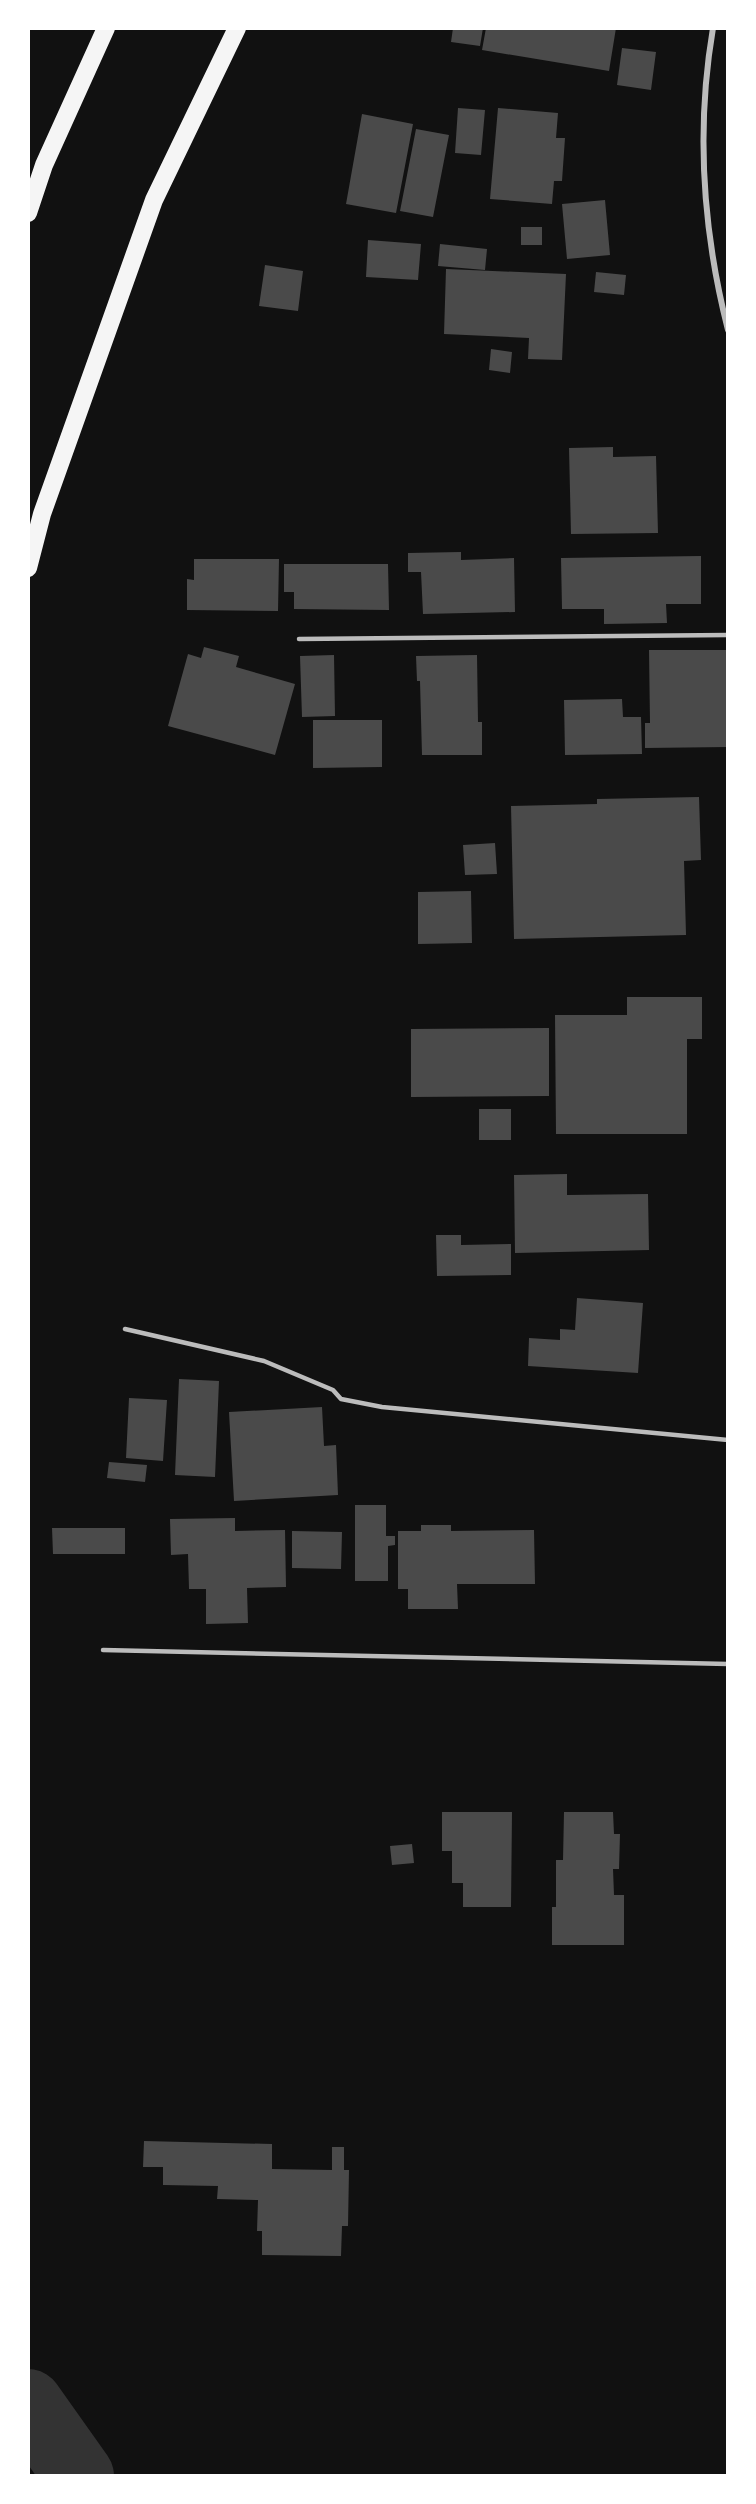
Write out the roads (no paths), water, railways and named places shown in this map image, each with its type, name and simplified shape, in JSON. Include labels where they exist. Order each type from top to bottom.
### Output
[{"type":"highway","points":[[28,213],[44,165],[106,28]]},
{"type":"highway","points":[[28,568],[42,514],[154,200],[237,28]]},
{"type":"street","points":[[713,28],[706,70],[704,184],[719,297],[728,330]]},
{"type":"lane","points":[[299,639],[728,635]]},
{"type":"lane","points":[[125,1329],[264,1361],[333,1390],[341,1399],[382,1407],[728,1440]]},
{"type":"lane","points":[[103,1650],[728,1664]]},
{"type":"waterway","points":[[28,2404],[79,2476]]}]
